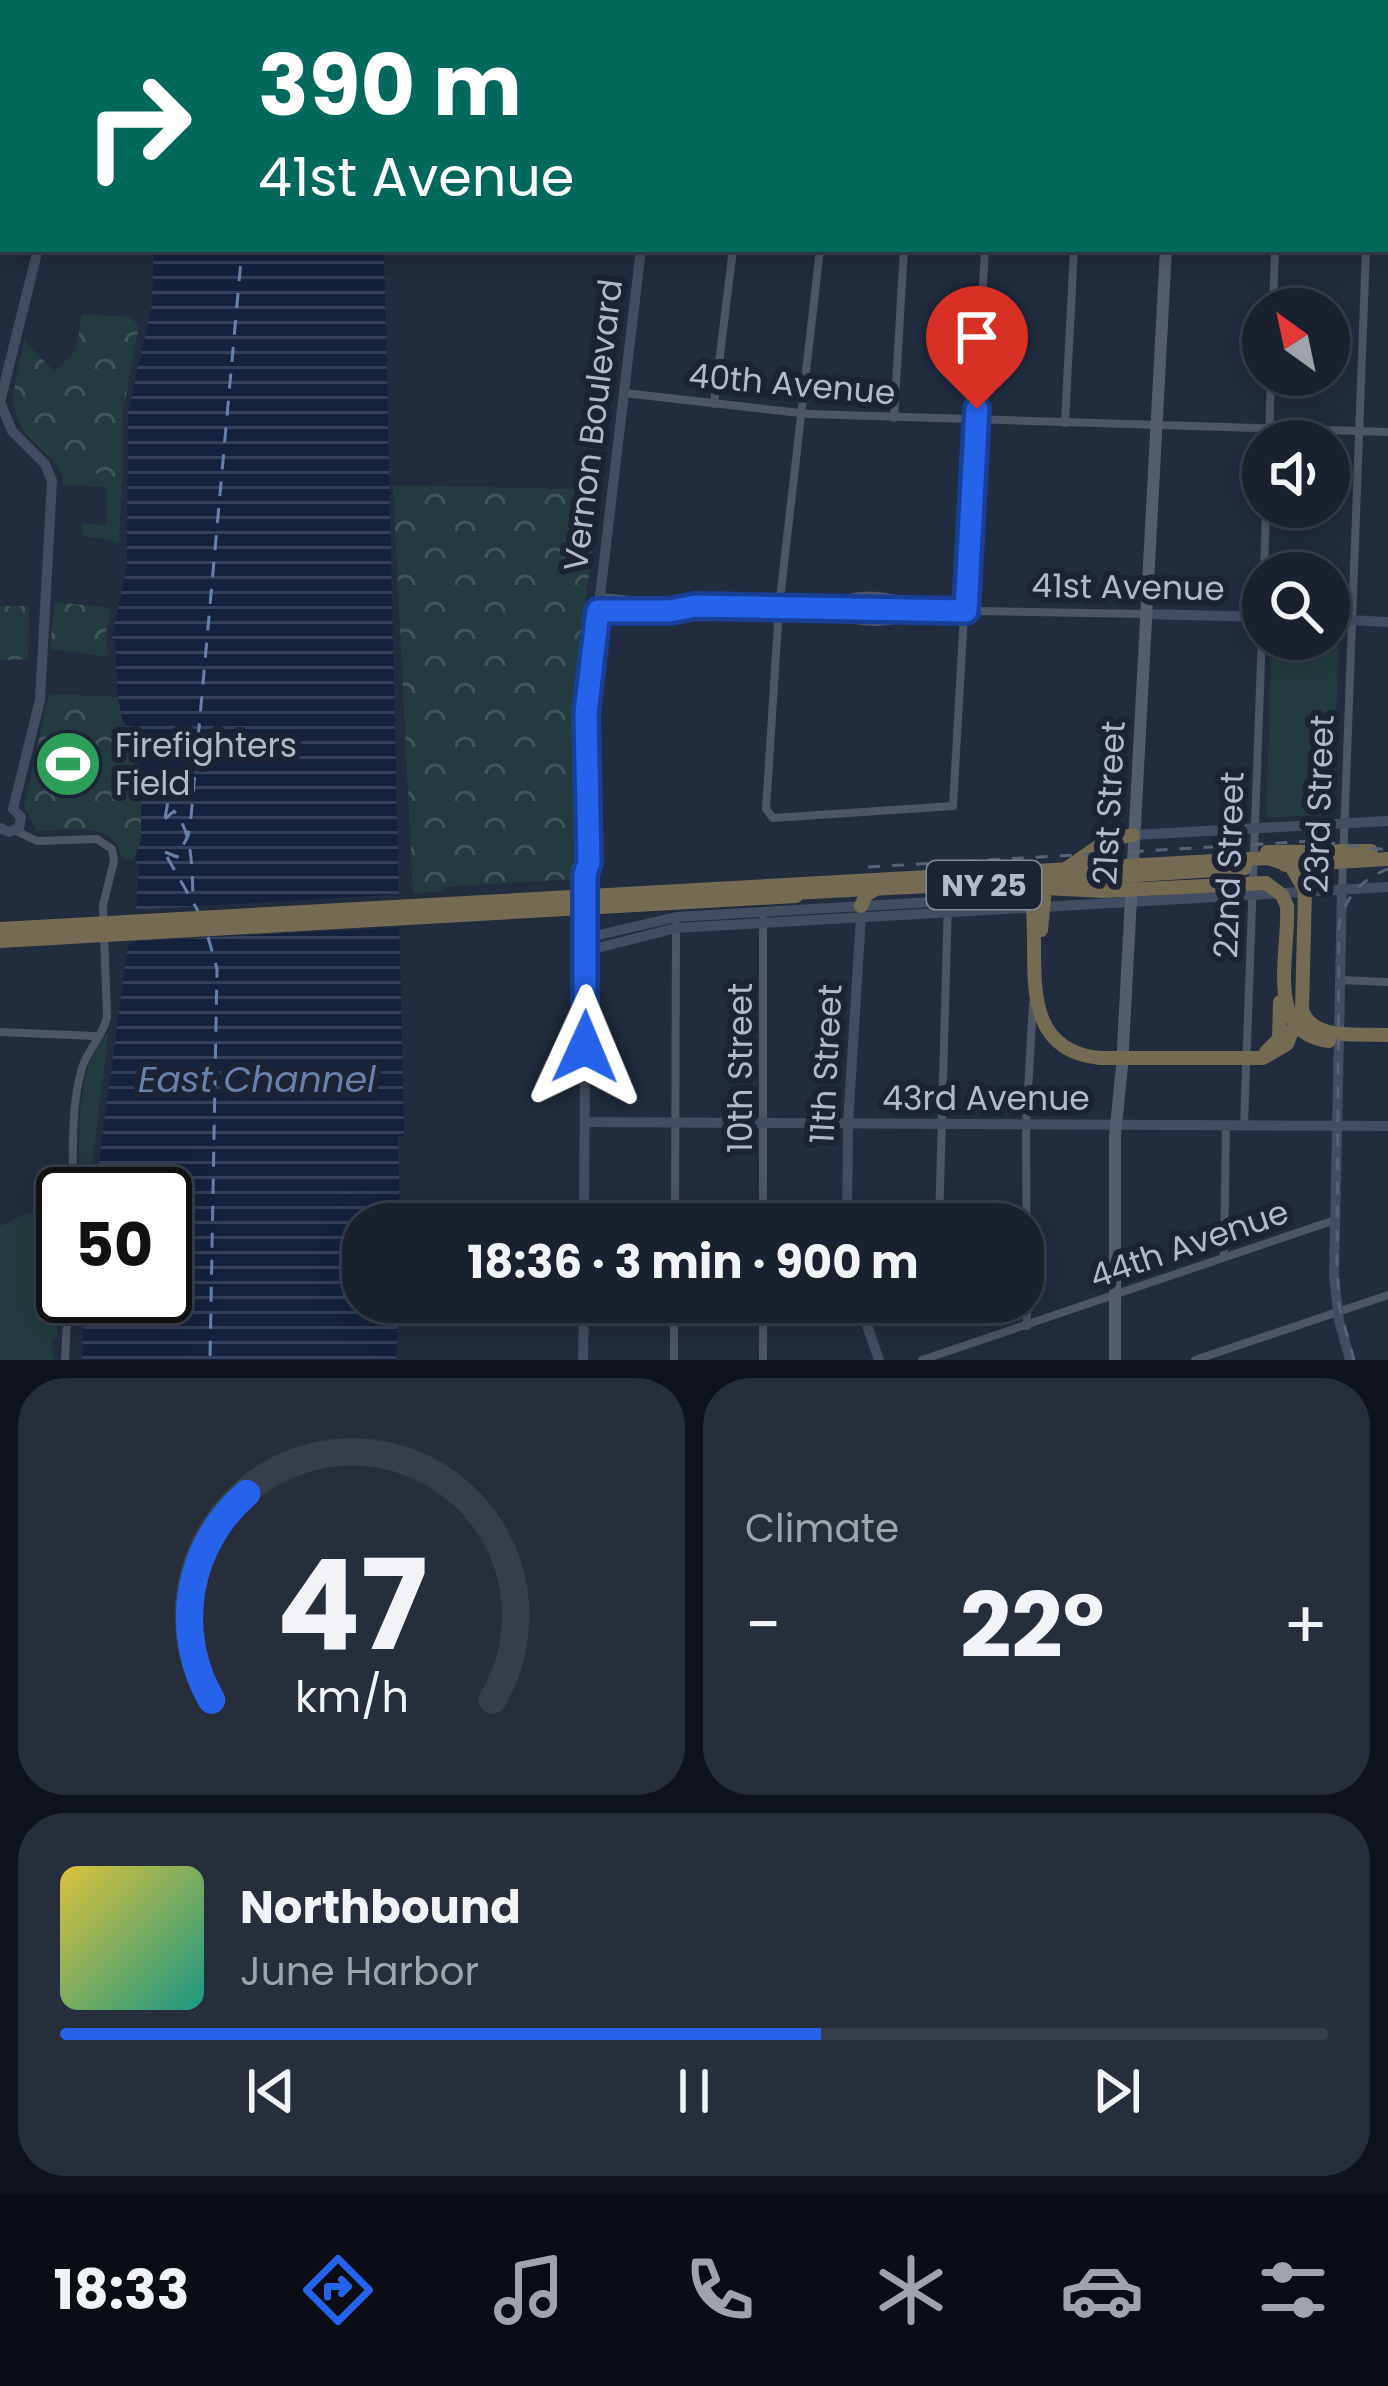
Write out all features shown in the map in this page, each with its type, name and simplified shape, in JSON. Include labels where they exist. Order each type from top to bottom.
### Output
[{"type":"highway","points":[[989,873],[1084,876],[1267,865],[1288,871],[1299,884],[1296,1024],[1287,1044],[1268,1057],[1100,1058],[1057,1041],[1041,1019],[1035,998],[1038,899],[1052,879],[1108,840],[1133,835]]},
{"type":"highway","name":"NY 25","points":[[0,933],[1363,856],[1388,850]]},
{"type":"highway","name":"NY 25","points":[[604,893],[1274,851],[1388,859]]},
{"type":"highway","points":[[0,933],[604,893],[1263,858],[1283,861],[1298,873],[1305,890],[1305,1020],[1323,1031],[1388,1039]]},
{"type":"highway","points":[[861,912],[866,895],[877,889],[911,885],[1010,880],[1038,899]]},
{"type":"highway","points":[[0,933],[968,884],[1103,891],[1258,882],[1274,887],[1287,906],[1284,993],[1275,1046],[1259,1054],[1123,1053]]},
{"type":"highway","points":[[1284,993],[1289,1016],[1309,1036],[1330,1041],[1388,1039]]},
{"type":"main road","points":[[5,832],[21,821],[6,810],[39,708],[52,481],[43,461],[6,432],[1,408],[37,252]]},
{"type":"main road","name":"Vernon Boulevard","points":[[584,1203],[585,874],[589,863],[586,713],[641,252]]},
{"type":"main road","name":"21st Street","points":[[1115,1360],[1116,1125],[1166,252]]},
{"type":"main road","name":"41st Avenue","points":[[1146,614],[1242,616]]},
{"type":"main road","points":[[1353,620],[1388,622]]},
{"type":"main road","points":[[1133,835],[1388,821]]},
{"type":"main road","points":[[586,944],[676,922],[948,907],[989,898],[1131,902],[1388,887]]},
{"type":"main road","name":"23rd Street","points":[[1342,890],[1335,1220],[1337,1312],[1350,1360]]},
{"type":"main road","name":"11th Street","points":[[847,1203],[861,912]]},
{"type":"main road","name":"43rd Avenue","points":[[584,1122],[1388,1126]]},
{"type":"main road","points":[[584,1323],[584,1360]]},
{"type":"main road","points":[[866,1323],[879,1360]]},
{"type":"street","points":[[714,404],[733,252]]},
{"type":"street","points":[[820,252],[779,608],[767,815],[773,818],[953,806],[986,252]]},
{"type":"street","points":[[894,418],[904,252]]},
{"type":"street","points":[[1065,423],[1074,252]]},
{"type":"street","points":[[1274,288],[1275,252]]},
{"type":"street","name":"23rd Street","points":[[1342,890],[1366,252]]},
{"type":"street","name":"40th Avenue","points":[[624,393],[801,414],[1242,427]]},
{"type":"street","name":"40th Avenue","points":[[1350,431],[1388,432]]},
{"type":"street","name":"41st Avenue","points":[[600,597],[695,606],[1146,614]]},
{"type":"street","name":"41st Avenue","points":[[598,611],[670,611],[695,606]]},
{"type":"street","name":"22nd Street","points":[[1244,1126],[1261,660]]},
{"type":"street","points":[[5,832],[37,841],[100,839],[113,852],[104,905],[107,1017],[105,1027],[95,1036],[76,1091],[73,1167]]},
{"type":"street","points":[[1027,1326],[1026,1125],[1038,899]]},
{"type":"street","points":[[939,1203],[948,907]]},
{"type":"street","name":"10th Street","points":[[763,918],[763,1203]]},
{"type":"street","points":[[675,1203],[676,922]]},
{"type":"street","points":[[1339,980],[1388,982]]},
{"type":"street","points":[[0,1032],[95,1036]]},
{"type":"street","points":[[1224,1257],[1226,1125]]},
{"type":"street","name":"44th Avenue","points":[[922,1360],[1335,1220]]},
{"type":"street","points":[[1196,1360],[1388,1294]]},
{"type":"street","points":[[65,1360],[67,1323]]},
{"type":"street","points":[[674,1323],[674,1360]]},
{"type":"street","points":[[763,1323],[763,1360]]},
{"type":"green space","points":[[82,314],[130,317],[139,326],[123,412],[122,482],[109,474],[61,472],[28,436],[16,414],[14,390],[24,341],[54,371],[76,350]]},
{"type":"green space","points":[[61,472],[110,474],[122,482],[119,543],[82,535],[82,524],[107,525],[106,487],[63,485]]},
{"type":"green space","points":[[393,485],[599,490],[574,702],[573,879],[443,887],[442,891],[413,894]]},
{"type":"green space","points":[[55,602],[112,608],[106,632],[109,657],[50,649]]},
{"type":"green space","points":[[0,606],[29,606],[28,659],[0,660]]},
{"type":"green space","points":[[1271,660],[1338,660],[1333,814],[1266,818]]},
{"type":"green space","points":[[49,694],[118,697],[139,756],[143,787],[142,835],[134,860],[122,859],[118,846],[100,833],[37,831],[24,807]]},
{"type":"green space","points":[[109,1031],[92,1167],[79,1167],[84,1085],[97,1047]]},
{"type":"green space","points":[[36,1212],[36,1323],[58,1323],[57,1337],[51,1343],[55,1360],[0,1360],[0,1226]]},
{"type":"water","name":"East Channel","points":[[154,252],[384,252],[404,1136],[398,1136],[400,1203],[342,1203],[342,1323],[398,1323],[396,1360],[82,1360],[83,1323],[192,1323],[192,1167],[98,1167],[128,945],[137,941],[140,910],[136,908],[139,865],[134,860],[141,840],[141,781],[135,742],[122,719],[112,637],[127,567],[128,413],[152,305]]},
{"type":"pier","points":[[407,894],[408,927],[125,942],[122,949],[123,942],[132,937],[134,914],[130,910]]},
{"type":"ferry route","points":[[165,852],[177,857],[191,817],[242,252]]},
{"type":"ferry route","points":[[165,818],[169,796],[193,765]]},
{"type":"ferry route","points":[[165,819],[174,811],[185,830],[193,899]]},
{"type":"ferry route","points":[[167,857],[198,911]]},
{"type":"ferry route","points":[[208,937],[217,969],[210,1360]]},
{"type":"railway","points":[[868,867],[1314,841],[1388,850]]},
{"type":"railway","points":[[1354,1360],[1339,1306],[1337,1261],[1339,926],[1355,891],[1388,869]]},
{"type":"place","name":"Firefighters Field","points":[[68,764]]},
{"type":"route","points":[[585,1047],[586,713],[598,611],[670,611],[695,606],[966,611],[977,409]]}]
